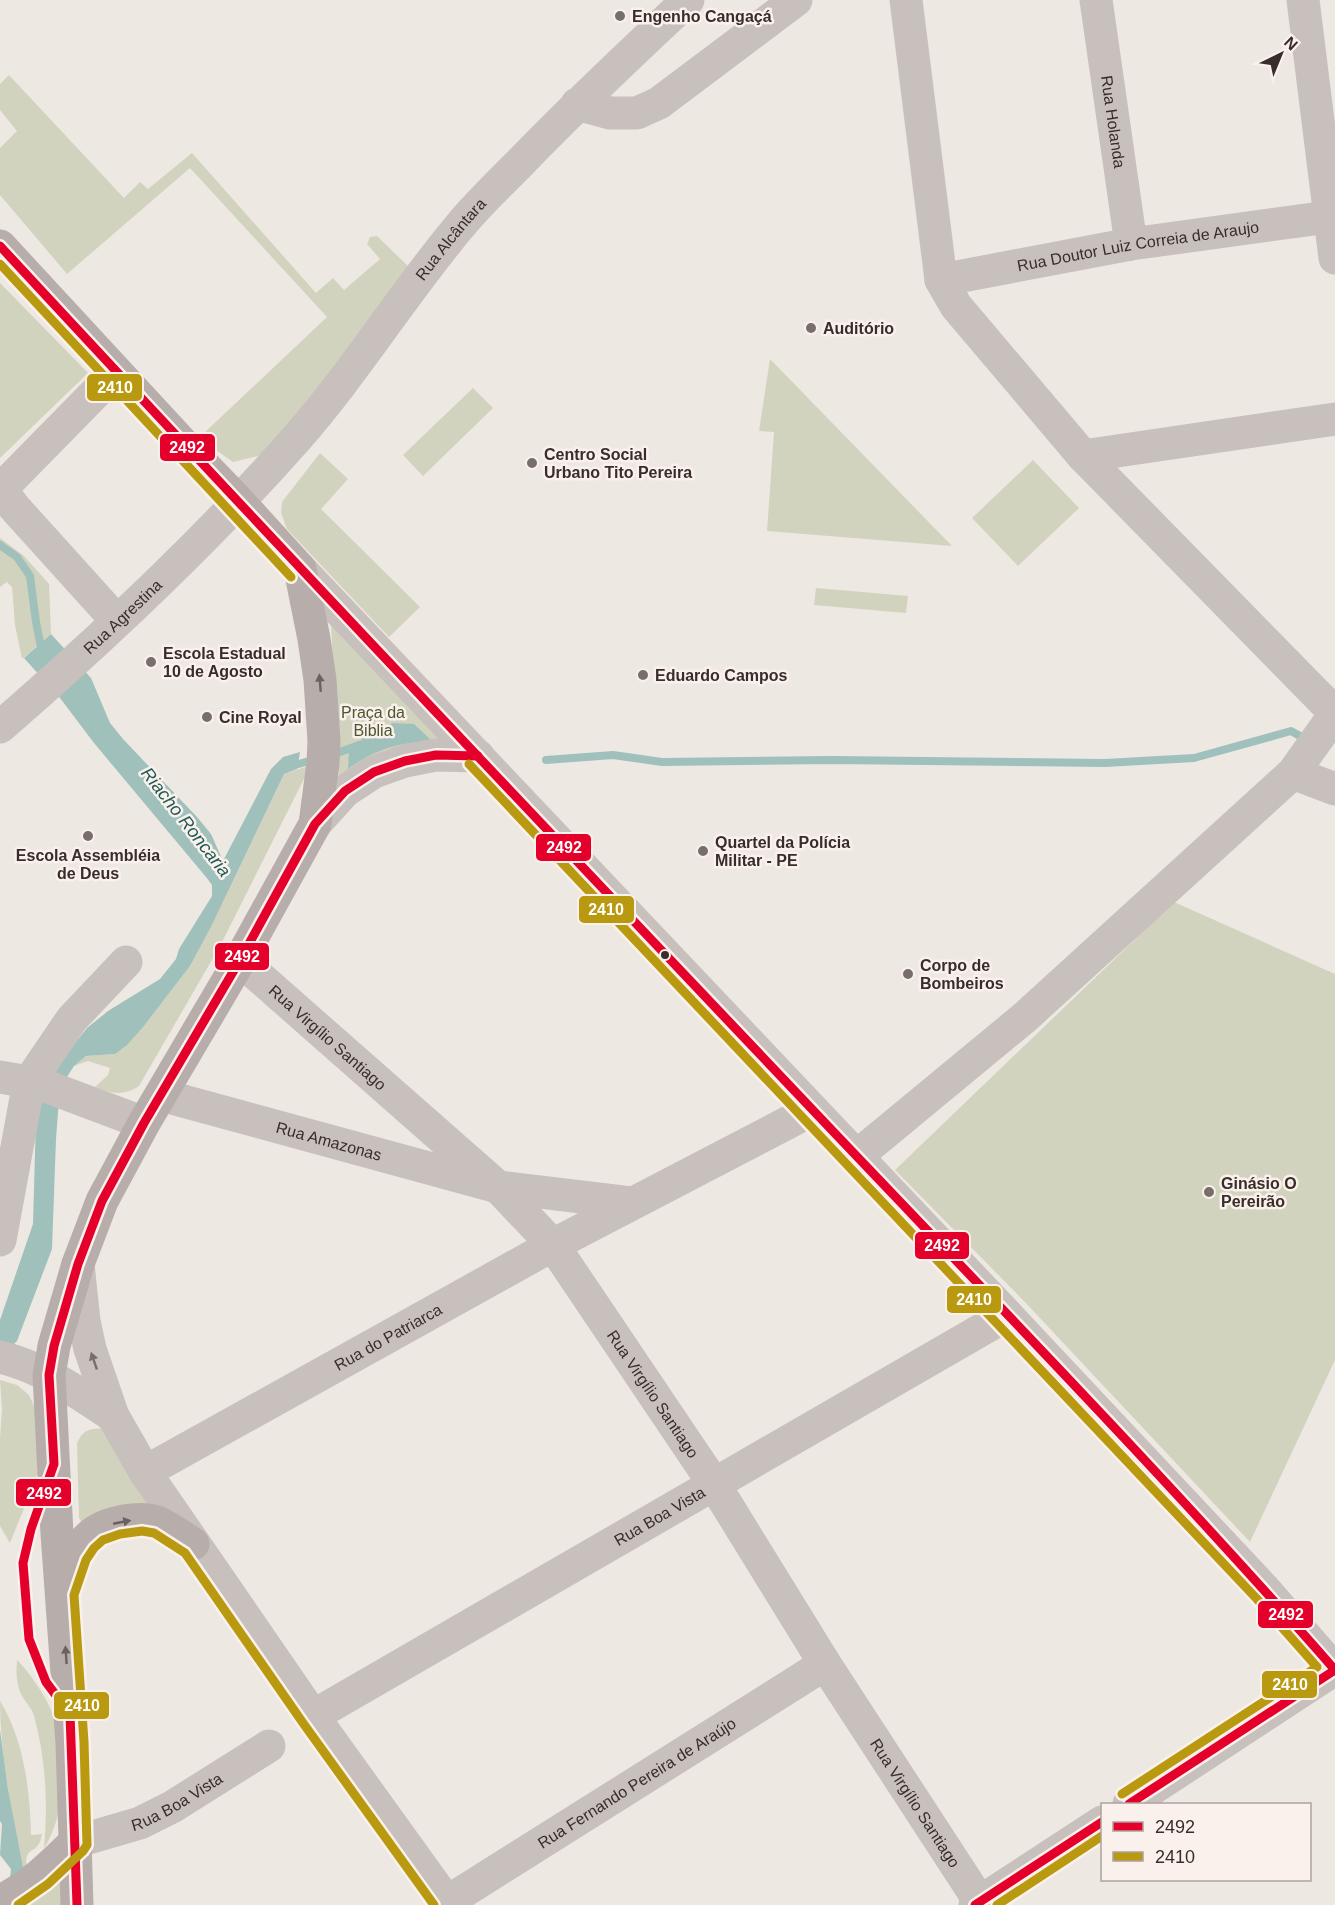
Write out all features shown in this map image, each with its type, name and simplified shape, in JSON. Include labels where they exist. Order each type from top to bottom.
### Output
[{"type":"main road","points":[[0,246],[300,569],[320,680],[324,752],[315,824],[240,960],[144,1123],[102,1201],[78,1264],[54,1346],[49,1375],[72,1743],[77,1905]]},
{"type":"main road","points":[[62,1593],[75,1555],[85,1540],[97,1529],[117,1522],[142,1519],[158,1522],[193,1544]]},
{"type":"main road","points":[[0,1901],[21,1890],[75,1842]]},
{"type":"street","name":"Rua Alcântara","points":[[239,502],[306,428],[461,224],[577,104],[688,0]]},
{"type":"street","points":[[577,104],[610,113],[637,113],[659,103],[796,0]]},
{"type":"street","points":[[857,1156],[1024,1018],[1297,767],[1332,718],[1083,456],[956,306],[941,280],[906,0]]},
{"type":"street","name":"Rua Holanda","points":[[1096,0],[1131,244]]},
{"type":"street","points":[[1303,0],[1332,216],[1335,258]]},
{"type":"street","name":"Rua Doutor Luiz Correia de Araujo","points":[[941,280],[1131,244],[1332,216]]},
{"type":"street","points":[[116,372],[5,484],[5,495],[117,621]]},
{"type":"street","points":[[1083,456],[1335,419]]},
{"type":"street","name":"Rua Agrestina","points":[[0,727],[76,660],[239,502]]},
{"type":"street","points":[[300,569],[1007,1315],[1265,1590],[1335,1670],[1131,1803]]},
{"type":"street","points":[[315,824],[345,791],[374,772],[405,761],[436,755],[478,756]]},
{"type":"street","points":[[1297,767],[1335,789]]},
{"type":"street","name":"Rua Virgílio Santiago","points":[[240,960],[498,1187],[554,1245],[714,1484],[825,1664],[979,1904]]},
{"type":"street","points":[[0,1240],[23,1081],[72,1019],[126,962]]},
{"type":"street","points":[[23,1081],[144,1123]]},
{"type":"street","name":"Rua Amazonas","points":[[161,1095],[498,1187]]},
{"type":"street","name":"Rua do Patriarca","points":[[145,1472],[631,1203],[680,1180],[812,1110]]},
{"type":"street","points":[[498,1187],[631,1203]]},
{"type":"street","points":[[78,1264],[84,1321],[90,1350],[113,1416],[145,1472],[313,1716],[448,1904]]},
{"type":"street","name":"Rua Boa Vista","points":[[313,1716],[1007,1315]]},
{"type":"street","points":[[9,1359],[49,1375],[113,1416]]},
{"type":"street","name":"Rua Fernando Pereira de Araújo","points":[[448,1904],[825,1664]]},
{"type":"street","name":"Rua Boa Vista","points":[[75,1842],[140,1823],[172,1807],[269,1746]]},
{"type":"street","points":[[979,1904],[1101,1823]]},
{"type":"green space","points":[[9,75],[124,198],[140,182],[148,189],[192,153],[316,293],[333,278],[344,290],[380,259],[367,244],[370,237],[377,236],[408,266],[347,367],[267,454],[233,462],[213,448],[202,435],[327,317],[190,168],[67,274],[0,195],[0,148],[17,131],[0,110],[0,84]]},
{"type":"green space","points":[[0,283],[88,373],[0,458]]},
{"type":"green space","points":[[770,359],[952,546],[767,531],[774,432],[759,431]]},
{"type":"green space","points":[[473,388],[493,408],[423,476],[403,455]]},
{"type":"green space","points":[[320,453],[348,479],[321,509],[420,607],[389,637],[287,529],[281,513],[282,502]]},
{"type":"green space","points":[[1033,460],[1079,508],[1018,566],[972,518]]},
{"type":"green space","points":[[0,538],[24,556],[49,584],[51,634],[22,659],[15,625],[12,587],[7,582],[0,587]]},
{"type":"green space","points":[[816,588],[908,596],[906,613],[814,605]]},
{"type":"green space","name":"Praça da Biblia","points":[[331,625],[447,746],[339,785]]},
{"type":"green space","points":[[311,765],[220,946],[139,1086],[117,1093],[95,1087],[108,1075],[110,1068],[88,1061],[74,1066],[86,1056],[115,1054],[144,1026],[190,966],[284,774]]},
{"type":"green space","points":[[1174,902],[1335,974],[1335,1360],[1250,1542],[1023,1300],[895,1170]]},
{"type":"green space","points":[[0,1380],[17,1385],[29,1395],[36,1410],[38,1473],[10,1543],[0,1526],[2,1409]]},
{"type":"green space","points":[[102,1428],[151,1499],[148,1507],[82,1523],[79,1518],[77,1443],[87,1431]]},
{"type":"green space","points":[[17,1660],[45,1697],[51,1710],[59,1752],[62,1781],[60,1807],[44,1849],[46,1798],[41,1749],[33,1713],[19,1687]]},
{"type":"green space","points":[[0,1701],[15,1732],[24,1766],[31,1835],[42,1834],[39,1844],[27,1856],[24,1872],[5,1765]]},
{"type":"green space","points":[[76,1869],[78,1905],[21,1905]]},
{"type":"water","points":[[51,634],[91,678],[110,723],[211,834],[223,861],[271,769],[283,757],[300,752],[297,769],[284,774],[190,966],[127,1045],[115,1054],[86,1056],[74,1066],[65,1080],[59,1099],[52,1249],[17,1341],[0,1358],[0,1320],[33,1224],[36,1118],[49,1076],[87,1028],[108,1011],[160,979],[176,959],[179,949],[212,896],[212,885],[206,877],[94,743],[60,698],[24,658]]},
{"type":"water","points":[[393,723],[414,724],[432,741],[387,748],[368,756],[348,769],[349,750],[371,732]]},
{"type":"water","points":[[0,1730],[8,1789],[24,1872],[10,1878],[11,1869],[0,1855],[2,1824],[0,1821]]},
{"type":"waterway","name":"Riacho Roncaria","points":[[0,545],[17,557],[30,576],[42,652]]},
{"type":"waterway","points":[[546,760],[613,755],[662,762],[833,760],[1105,763],[1194,758],[1291,731],[1307,740]]},
{"type":"waterway","points":[[332,755],[359,745]]},
{"type":"waterway","points":[[288,767],[316,759]]},
{"type":"transit line","name":"2492","points":[[0,246],[412,687],[1084,1395],[1335,1670],[1131,1803]]},
{"type":"transit line","name":"2410","points":[[0,264],[291,577]]},
{"type":"transit line","name":"2492","points":[[77,1905],[70,1714],[46,1682],[29,1639],[23,1563],[31,1529],[54,1464],[49,1375],[54,1346],[78,1264],[102,1201],[144,1123],[240,960],[315,824],[345,791],[374,772],[405,761],[436,755],[478,756]]},
{"type":"transit line","name":"2410","points":[[469,764],[1256,1598],[1317,1667],[1122,1794]]},
{"type":"transit line","name":"2410","points":[[18,1905],[48,1884],[87,1845],[84,1742],[74,1595],[86,1560],[94,1548],[103,1540],[120,1534],[142,1531],[154,1533],[185,1553],[303,1723],[434,1905]]},
{"type":"transit line","name":"2492","points":[[975,1905],[1101,1823]]},
{"type":"transit line","name":"2410","points":[[997,1905],[1101,1837]]},
{"type":"place","name":"Engenho Cangaçá","points":[[620,16]]},
{"type":"place","name":"Auditório","points":[[811,328]]},
{"type":"place","name":"Centro Social Urbano Tito Pereira","points":[[532,463]]},
{"type":"place","name":"Escola Estadual 10 de Agosto","points":[[151,662]]},
{"type":"place","name":"Eduardo Campos","points":[[643,675]]},
{"type":"place","name":"Cine Royal","points":[[207,717]]},
{"type":"place","name":"Escola Assembléia de Deus","points":[[88,836]]},
{"type":"place","name":"Quartel da Polícia Militar - PE","points":[[703,851]]},
{"type":"place","name":"Corpo de Bombeiros","points":[[908,974]]},
{"type":"place","name":"Ginásio O Pereirão","points":[[1209,1192]]}]
